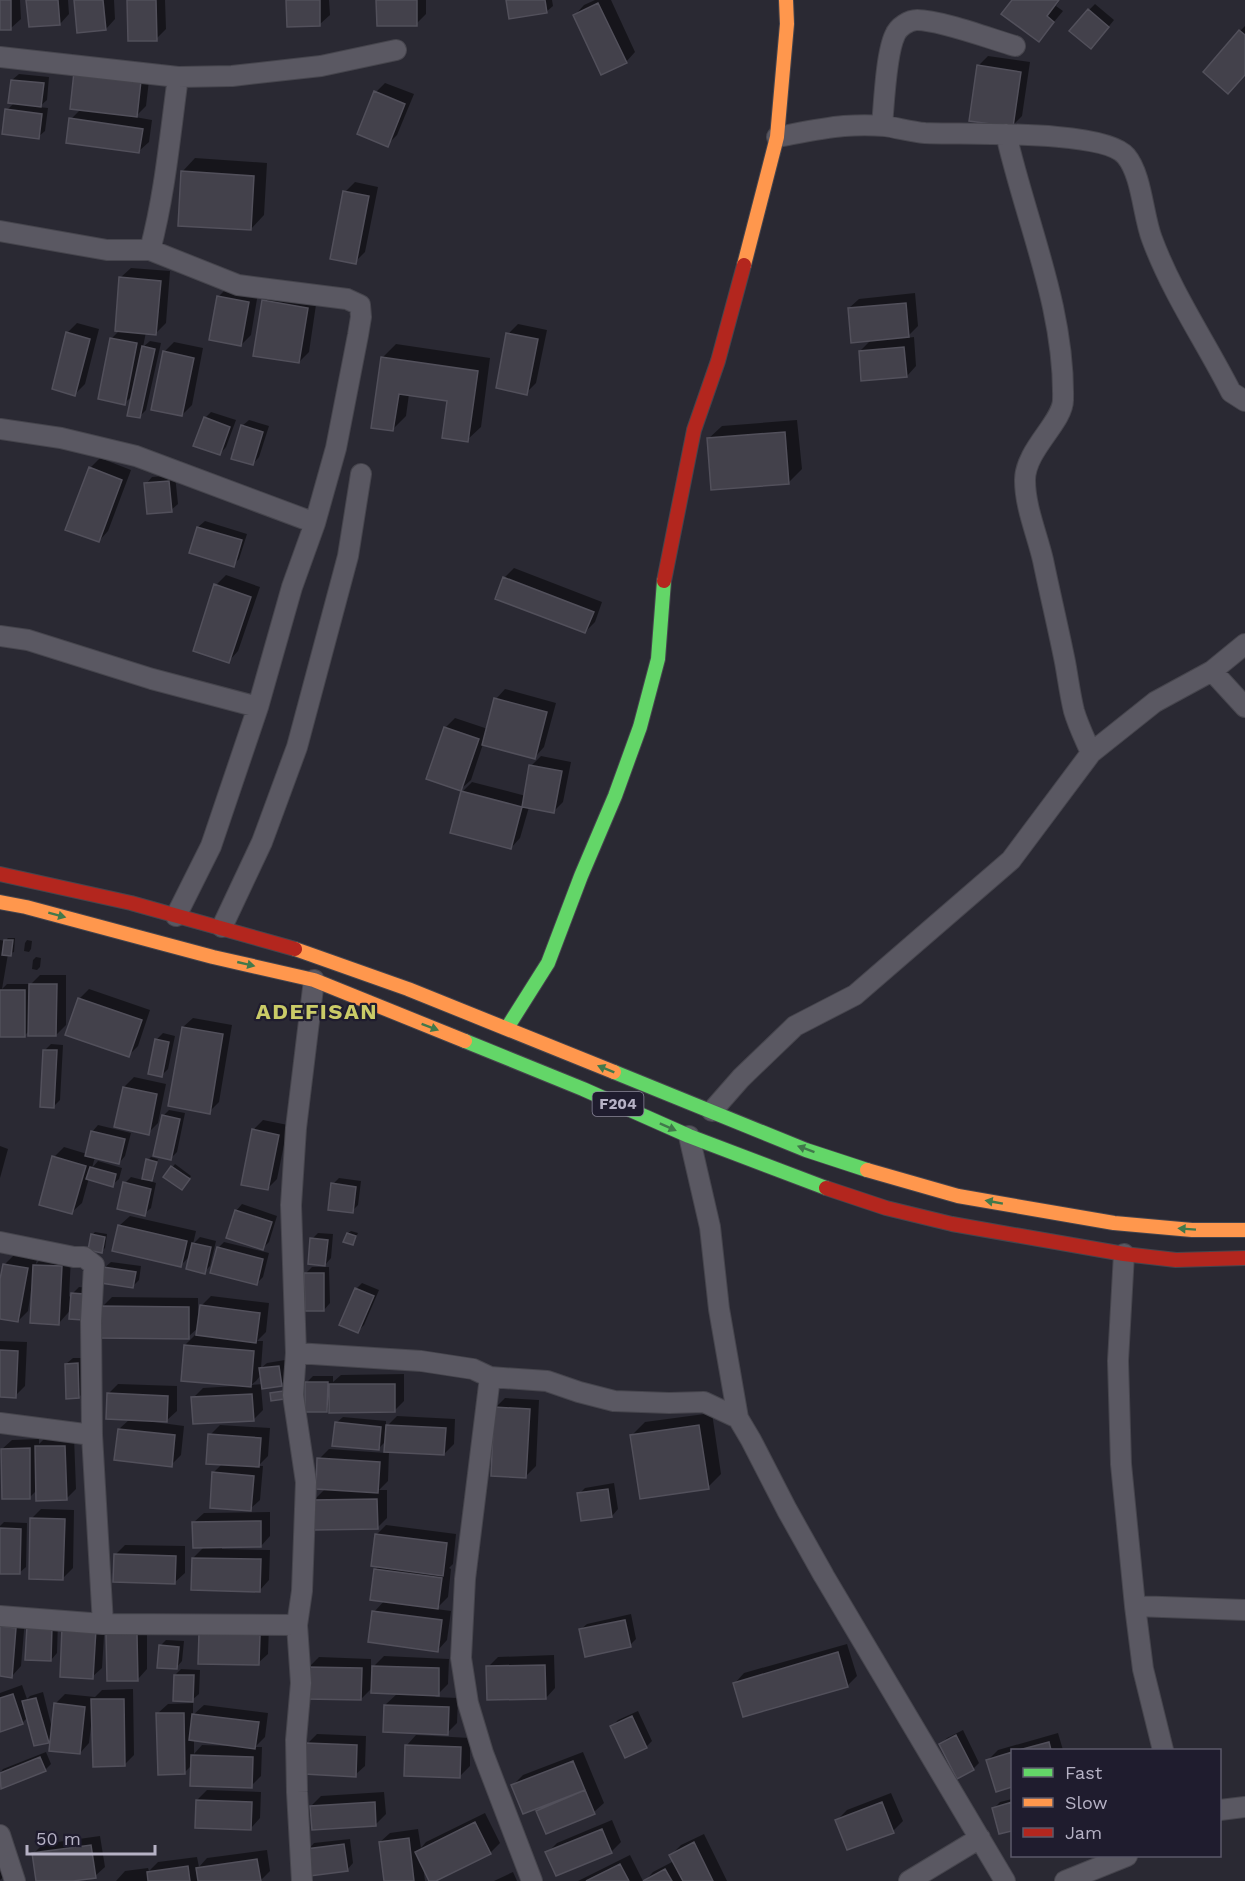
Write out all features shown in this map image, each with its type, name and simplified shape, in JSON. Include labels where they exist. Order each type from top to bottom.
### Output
[{"type":"main road","points":[[507,1028],[548,963],[640,727],[658,659],[664,579],[694,430],[727,328],[777,137],[787,24],[786,0]]},
{"type":"main road","name":"F204","points":[[0,874],[131,903],[288,947],[353,969],[507,1028],[806,1150],[958,1196],[1114,1223],[1192,1230],[1245,1230]]},
{"type":"main road","name":"F204","points":[[0,902],[213,957],[314,980],[584,1089],[689,1136],[800,1179],[886,1208],[951,1224],[1124,1254],[1176,1260],[1245,1258]]},
{"type":"street","points":[[882,126],[889,60],[895,34],[903,26],[916,20],[939,24],[1015,46]]},
{"type":"street","points":[[0,57],[178,77],[232,76],[321,66],[396,50]]},
{"type":"street","points":[[150,250],[157,225],[178,77]]},
{"type":"street","points":[[777,137],[843,126],[882,126],[924,133],[1006,134],[1081,140],[1109,146],[1126,155],[1134,171],[1151,237],[1171,282],[1232,392],[1245,401]]},
{"type":"street","points":[[1006,134],[1026,213],[1042,258],[1058,340],[1062,383],[1063,403],[1033,451],[1024,478],[1027,502],[1045,567],[1074,711],[1091,753]]},
{"type":"street","points":[[0,231],[107,250],[150,250],[238,285],[346,299],[360,305],[358,335],[336,448],[315,523],[286,606],[258,707],[211,846],[176,916]]},
{"type":"street","points":[[0,429],[61,438],[136,456],[315,523]]},
{"type":"street","points":[[222,927],[262,842],[297,747],[348,556],[361,474]]},
{"type":"street","points":[[0,636],[28,640],[152,679],[258,707]]},
{"type":"street","points":[[712,1111],[741,1078],[795,1026],[855,995],[1011,860],[1091,753],[1155,702],[1212,671],[1245,644]]},
{"type":"street","points":[[1212,671],[1245,708]]},
{"type":"street","points":[[302,1881],[297,1792],[296,1740],[301,1683],[297,1625],[302,1591],[306,1482],[293,1395],[296,1353],[291,1205],[296,1128],[314,980]]},
{"type":"street","points":[[689,1136],[710,1227],[719,1309],[738,1418],[830,1586],[1005,1881]]},
{"type":"street","points":[[0,1242],[62,1255],[84,1257],[94,1265],[91,1322],[92,1435],[103,1624]]},
{"type":"street","points":[[1124,1254],[1118,1372],[1122,1464],[1143,1669],[1163,1749]]},
{"type":"street","points":[[296,1353],[421,1362],[473,1369],[490,1377],[547,1381],[614,1401],[704,1402],[738,1418]]},
{"type":"street","points":[[490,1377],[465,1579],[461,1658],[468,1703],[483,1753],[532,1881]]},
{"type":"street","points":[[0,1423],[92,1435]]},
{"type":"street","points":[[1135,1606],[1245,1610]]},
{"type":"street","points":[[0,1616],[103,1624],[297,1625]]},
{"type":"street","points":[[1221,1810],[1245,1807]]},
{"type":"street","points":[[0,1835],[15,1881]]},
{"type":"street","points":[[909,1881],[980,1838]]},
{"type":"street","points":[[1065,1881],[1125,1857]]},
{"type":"building","points":[[0,0],[11,0],[11,30],[0,30]]},
{"type":"building","points":[[26,0],[58,0],[60,25],[29,27]]},
{"type":"building","points":[[74,0],[103,0],[106,30],[77,33]]},
{"type":"building","points":[[127,0],[156,0],[157,41],[128,41]]},
{"type":"building","points":[[286,0],[320,0],[320,26],[287,27]]},
{"type":"building","points":[[376,0],[417,0],[417,26],[377,26]]},
{"type":"building","points":[[506,0],[545,0],[547,13],[509,19]]},
{"type":"building","points":[[1012,0],[1059,0],[1047,16],[1054,22],[1039,42],[1001,14]]},
{"type":"building","points":[[598,3],[627,63],[601,75],[573,15]]},
{"type":"building","points":[[1088,9],[1109,27],[1091,49],[1069,31]]},
{"type":"building","points":[[1239,30],[1245,35],[1245,75],[1228,94],[1203,72]]},
{"type":"building","points":[[977,65],[1021,72],[1013,127],[969,121]]},
{"type":"building","points":[[74,72],[141,81],[137,117],[70,109]]},
{"type":"building","points":[[11,80],[44,83],[41,107],[8,103]]},
{"type":"building","points":[[374,91],[405,104],[388,147],[357,134]]},
{"type":"building","points":[[5,109],[42,114],[39,139],[2,134]]},
{"type":"building","points":[[69,118],[143,129],[139,153],[66,143]]},
{"type":"building","points":[[181,171],[254,176],[251,230],[178,226]]},
{"type":"building","points":[[343,191],[369,196],[356,264],[330,259]]},
{"type":"building","points":[[119,277],[161,281],[156,335],[115,331]]},
{"type":"building","points":[[217,296],[249,302],[241,346],[209,340]]},
{"type":"building","points":[[262,300],[308,308],[299,363],[253,356]]},
{"type":"building","points":[[906,303],[909,337],[851,343],[848,308]]},
{"type":"building","points":[[66,332],[90,339],[75,396],[52,389]]},
{"type":"building","points":[[506,333],[538,339],[527,395],[496,388]]},
{"type":"building","points":[[110,338],[137,343],[125,405],[98,399]]},
{"type":"building","points":[[142,346],[155,349],[140,418],[127,416]]},
{"type":"building","points":[[904,347],[907,377],[861,381],[859,351]]},
{"type":"building","points":[[163,351],[194,358],[182,416],[151,410]]},
{"type":"building","points":[[381,357],[478,371],[468,442],[442,438],[447,401],[399,394],[393,431],[371,428]]},
{"type":"building","points":[[204,417],[230,427],[220,455],[193,446]]},
{"type":"building","points":[[241,425],[263,432],[253,465],[231,459]]},
{"type":"building","points":[[785,432],[789,484],[711,490],[707,438]]},
{"type":"building","points":[[89,467],[122,480],[99,542],[65,530]]},
{"type":"building","points":[[169,481],[172,512],[147,514],[144,483]]},
{"type":"building","points":[[197,527],[242,540],[234,567],[189,553]]},
{"type":"building","points":[[503,577],[594,612],[585,633],[495,599]]},
{"type":"building","points":[[214,584],[251,597],[229,663],[193,651]]},
{"type":"building","points":[[494,698],[547,712],[535,759],[482,745]]},
{"type":"building","points":[[444,727],[479,739],[461,791],[426,779]]},
{"type":"building","points":[[529,765],[562,771],[554,813],[522,807]]},
{"type":"building","points":[[461,791],[522,807],[511,849],[450,833]]},
{"type":"building","points":[[4,940],[13,940],[11,956],[2,955]]},
{"type":"building","points":[[29,984],[57,984],[56,1036],[28,1036]]},
{"type":"building","points":[[0,990],[25,990],[25,1037],[0,1037]]},
{"type":"building","points":[[78,998],[142,1020],[129,1057],[65,1035]]},
{"type":"building","points":[[182,1027],[223,1034],[210,1114],[168,1106]]},
{"type":"building","points":[[155,1039],[169,1042],[162,1077],[148,1074]]},
{"type":"building","points":[[43,1050],[57,1050],[54,1108],[40,1107]]},
{"type":"building","points":[[123,1087],[157,1094],[149,1135],[114,1127]]},
{"type":"building","points":[[162,1115],[180,1119],[171,1160],[153,1156]]},
{"type":"building","points":[[252,1129],[279,1135],[268,1190],[241,1185]]},
{"type":"building","points":[[91,1131],[125,1139],[119,1164],[85,1156]]},
{"type":"building","points":[[52,1156],[86,1166],[72,1214],[39,1205]]},
{"type":"building","points":[[146,1159],[157,1162],[152,1181],[142,1179]]},
{"type":"building","points":[[171,1166],[190,1179],[182,1190],[163,1177]]},
{"type":"building","points":[[90,1167],[116,1174],[113,1187],[86,1179]]},
{"type":"building","points":[[123,1182],[151,1189],[145,1216],[117,1209]]},
{"type":"building","points":[[331,1183],[356,1187],[353,1213],[328,1210]]},
{"type":"building","points":[[235,1210],[272,1222],[263,1250],[226,1238]]},
{"type":"building","points":[[118,1225],[187,1241],[181,1267],[112,1251]]},
{"type":"building","points":[[347,1233],[356,1236],[353,1245],[343,1242]]},
{"type":"building","points":[[91,1234],[105,1237],[102,1253],[88,1250]]},
{"type":"building","points":[[310,1238],[328,1240],[325,1266],[308,1264]]},
{"type":"building","points":[[192,1243],[211,1247],[205,1274],[186,1269]]},
{"type":"building","points":[[217,1247],[263,1259],[257,1285],[210,1273]]},
{"type":"building","points":[[3,1264],[28,1268],[18,1322],[0,1319],[0,1279]]},
{"type":"building","points":[[33,1265],[62,1266],[59,1325],[30,1323]]},
{"type":"building","points":[[103,1267],[136,1272],[133,1288],[101,1283]]},
{"type":"building","points":[[304,1273],[324,1273],[324,1311],[305,1311]]},
{"type":"building","points":[[355,1288],[374,1296],[358,1333],[339,1325]]},
{"type":"building","points":[[71,1293],[84,1294],[83,1320],[69,1319]]},
{"type":"building","points":[[200,1305],[260,1313],[256,1343],[196,1335]]},
{"type":"building","points":[[100,1306],[189,1307],[189,1339],[100,1338]]},
{"type":"building","points":[[184,1345],[254,1351],[251,1387],[181,1381]]},
{"type":"building","points":[[0,1350],[18,1351],[16,1398],[0,1397]]},
{"type":"building","points":[[78,1363],[79,1398],[66,1399],[65,1364]]},
{"type":"building","points":[[279,1366],[282,1386],[262,1389],[259,1368]]},
{"type":"building","points":[[305,1382],[328,1382],[327,1412],[305,1412]]},
{"type":"building","points":[[329,1384],[395,1384],[395,1412],[329,1413]]},
{"type":"building","points":[[283,1391],[284,1399],[271,1401],[270,1393]]},
{"type":"building","points":[[107,1393],[168,1396],[167,1422],[106,1419]]},
{"type":"building","points":[[252,1394],[254,1421],[193,1424],[191,1397]]},
{"type":"building","points":[[494,1407],[530,1409],[526,1478],[491,1476]]},
{"type":"building","points":[[335,1422],[381,1427],[379,1450],[332,1446]]},
{"type":"building","points":[[386,1425],[446,1428],[444,1455],[384,1452]]},
{"type":"building","points":[[699,1425],[709,1489],[640,1499],[630,1435]]},
{"type":"building","points":[[118,1429],[175,1435],[172,1467],[114,1460]]},
{"type":"building","points":[[208,1434],[261,1438],[259,1467],[206,1464]]},
{"type":"building","points":[[35,1446],[65,1446],[67,1500],[36,1501]]},
{"type":"building","points":[[30,1448],[30,1499],[2,1499],[1,1449]]},
{"type":"building","points":[[317,1458],[380,1462],[378,1493],[316,1489]]},
{"type":"building","points":[[212,1472],[254,1476],[251,1511],[210,1508]]},
{"type":"building","points":[[608,1489],[612,1517],[581,1521],[577,1493]]},
{"type":"building","points":[[377,1499],[378,1529],[313,1530],[312,1500]]},
{"type":"building","points":[[30,1518],[65,1519],[63,1580],[29,1579]]},
{"type":"building","points":[[261,1521],[261,1547],[193,1548],[192,1522]]},
{"type":"building","points":[[0,1528],[21,1529],[20,1574],[0,1574]]},
{"type":"building","points":[[375,1534],[447,1543],[443,1576],[371,1566]]},
{"type":"building","points":[[114,1554],[176,1556],[175,1584],[113,1582]]},
{"type":"building","points":[[192,1558],[261,1559],[260,1592],[191,1590]]},
{"type":"building","points":[[374,1569],[442,1578],[438,1609],[370,1600]]},
{"type":"building","points":[[372,1611],[442,1620],[438,1652],[368,1642]]},
{"type":"building","points":[[625,1620],[631,1647],[585,1657],[579,1629]]},
{"type":"building","points":[[0,1626],[16,1628],[12,1678],[0,1676]]},
{"type":"building","points":[[27,1626],[52,1627],[51,1661],[25,1660]]},
{"type":"building","points":[[62,1627],[96,1629],[93,1679],[60,1677]]},
{"type":"building","points":[[199,1633],[260,1635],[259,1665],[198,1664]]},
{"type":"building","points":[[106,1634],[137,1634],[138,1681],[107,1681]]},
{"type":"building","points":[[159,1645],[179,1647],[177,1669],[157,1668]]},
{"type":"building","points":[[838,1652],[848,1687],[743,1717],[733,1683]]},
{"type":"building","points":[[545,1665],[546,1699],[487,1700],[486,1666]]},
{"type":"building","points":[[372,1666],[439,1668],[439,1696],[371,1693]]},
{"type":"building","points":[[307,1667],[362,1668],[361,1700],[306,1699]]},
{"type":"building","points":[[174,1675],[194,1675],[193,1702],[173,1701]]},
{"type":"building","points":[[13,1694],[23,1724],[0,1732],[0,1698]]},
{"type":"building","points":[[36,1698],[49,1743],[34,1746],[22,1701]]},
{"type":"building","points":[[91,1699],[124,1699],[125,1766],[93,1767]]},
{"type":"building","points":[[54,1703],[85,1707],[80,1754],[49,1751]]},
{"type":"building","points":[[384,1705],[449,1707],[448,1735],[383,1732]]},
{"type":"building","points":[[156,1713],[184,1713],[185,1774],[158,1775]]},
{"type":"building","points":[[192,1714],[259,1722],[255,1749],[189,1740]]},
{"type":"building","points":[[632,1716],[647,1748],[625,1758],[610,1726]]},
{"type":"building","points":[[956,1735],[974,1770],[957,1779],[939,1744]]},
{"type":"building","points":[[1049,1742],[1051,1749],[1023,1749]]},
{"type":"building","points":[[306,1743],[357,1745],[356,1777],[304,1774]]},
{"type":"building","points":[[405,1745],[461,1747],[460,1778],[404,1776]]},
{"type":"building","points":[[1011,1752],[1011,1787],[996,1792],[986,1760]]},
{"type":"building","points":[[191,1755],[253,1757],[252,1788],[190,1786]]},
{"type":"building","points":[[40,1757],[46,1771],[1,1789],[0,1773]]},
{"type":"building","points":[[573,1761],[585,1790],[523,1814],[511,1785]]},
{"type":"building","points":[[585,1790],[595,1814],[546,1834],[536,1811]]},
{"type":"building","points":[[196,1800],[252,1802],[251,1830],[195,1828]]},
{"type":"building","points":[[375,1802],[376,1826],[312,1830],[310,1806]]},
{"type":"building","points":[[882,1802],[894,1833],[847,1850],[835,1820]]},
{"type":"building","points":[[1011,1802],[1011,1831],[999,1834],[992,1808]]},
{"type":"building","points":[[475,1822],[491,1854],[436,1881],[429,1881],[415,1852]]},
{"type":"building","points":[[602,1829],[612,1853],[556,1876],[545,1852]]},
{"type":"building","points":[[409,1838],[414,1881],[384,1881],[379,1842]]},
{"type":"building","points":[[694,1842],[713,1881],[683,1881],[669,1855]]},
{"type":"building","points":[[344,1844],[348,1871],[310,1876],[306,1849]]},
{"type":"building","points":[[91,1845],[96,1878],[73,1881],[36,1881],[32,1853]]},
{"type":"building","points":[[257,1859],[261,1881],[198,1881],[196,1868]]},
{"type":"building","points":[[620,1864],[629,1881],[586,1881]]},
{"type":"building","points":[[188,1866],[190,1881],[148,1881],[147,1872]]},
{"type":"building","points":[[665,1869],[672,1881],[643,1881]]},
{"type":"traffic: fast","points":[[507,1028],[548,963],[640,727],[658,659],[664,581]]},
{"type":"traffic: fast","points":[[465,1041],[583,1089],[689,1136],[826,1188]]},
{"type":"traffic: fast","points":[[614,1072],[806,1150],[867,1170]]},
{"type":"traffic: slow","points":[[744,265],[777,137],[787,24],[786,0]]},
{"type":"traffic: slow","points":[[0,902],[213,957],[314,980],[465,1041]]},
{"type":"traffic: slow","points":[[295,949],[408,989],[614,1072]]},
{"type":"traffic: slow","points":[[867,1170],[958,1196],[1114,1223],[1192,1230],[1245,1230]]},
{"type":"traffic: jam","points":[[664,581],[694,430],[718,361],[744,265]]},
{"type":"traffic: jam","points":[[0,874],[131,903],[295,949]]},
{"type":"traffic: jam","points":[[826,1188],[886,1208],[952,1224],[1124,1254],[1176,1260],[1245,1258]]},
{"type":"district","name":"ADEFISAN","points":[[317,1011]]}]
